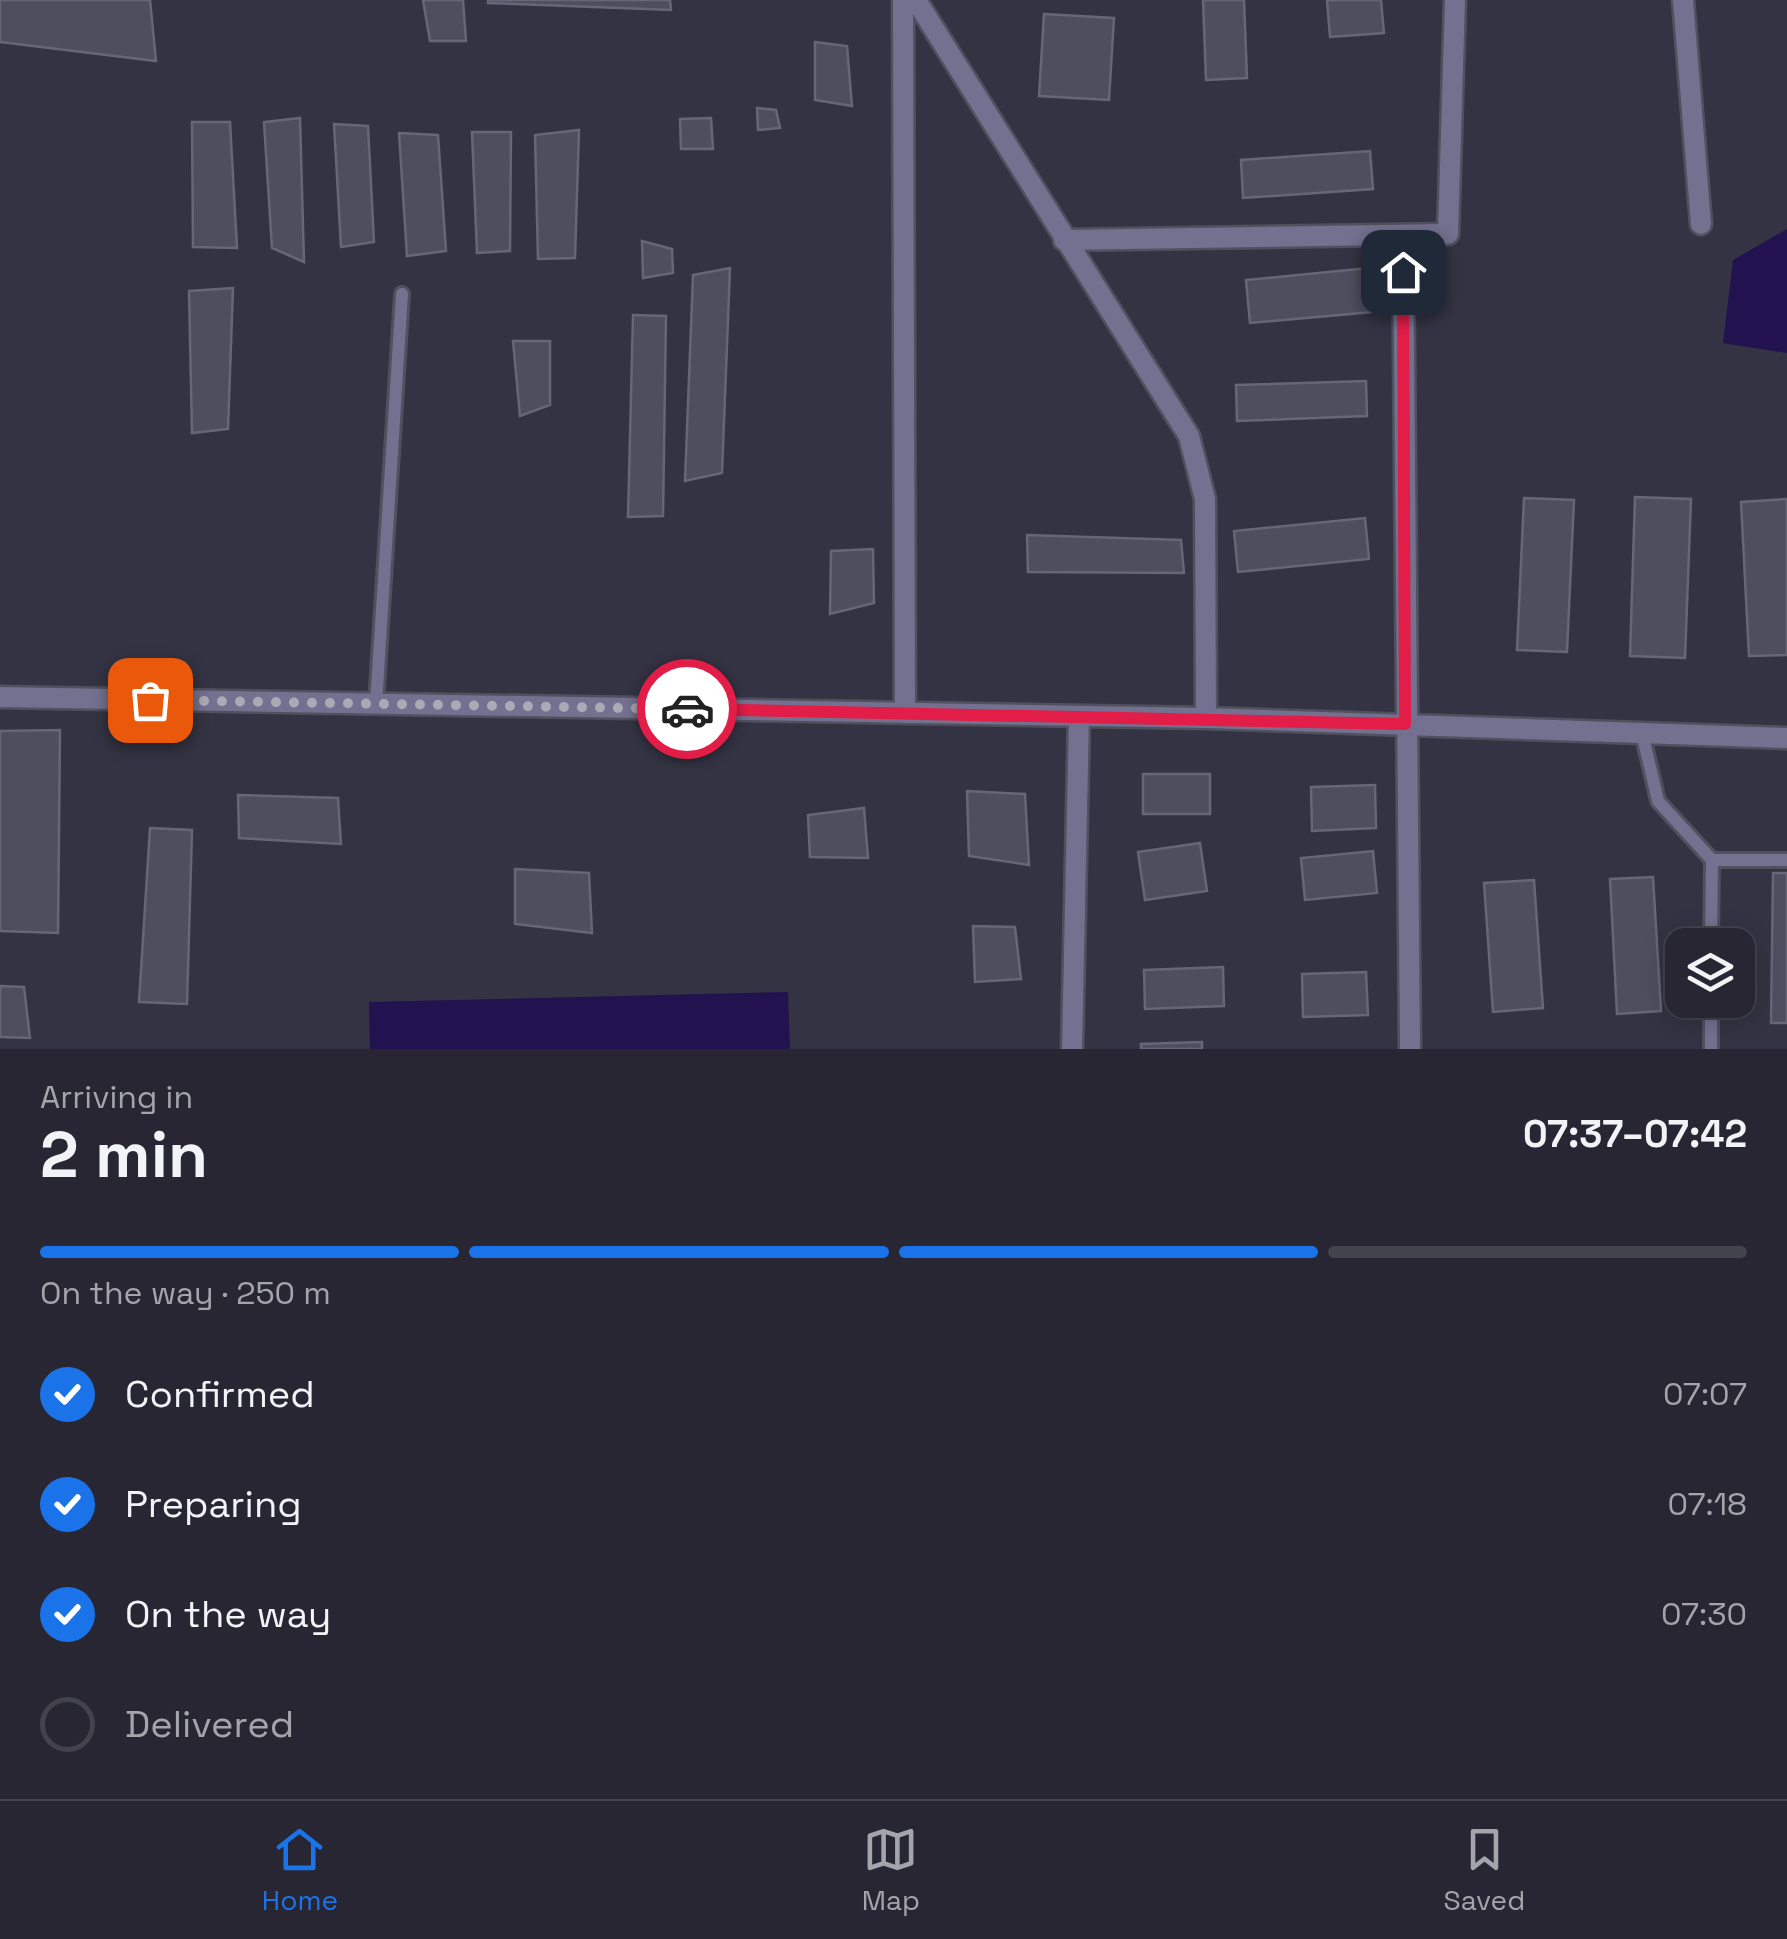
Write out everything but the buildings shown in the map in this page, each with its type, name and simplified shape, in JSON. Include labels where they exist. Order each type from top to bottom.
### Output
[{"type":"street","points":[[903,0],[905,713]]},
{"type":"street","points":[[916,0],[1189,436],[1205,499],[1206,718]]},
{"type":"street","points":[[1064,240],[1448,234],[1455,0]]},
{"type":"street","points":[[1684,0],[1701,224]]},
{"type":"street","points":[[1402,234],[1410,1049]]},
{"type":"street","points":[[0,697],[1206,718],[1787,738]]},
{"type":"street","points":[[1072,1049],[1079,716]]},
{"type":"lane","points":[[376,704],[402,294]]},
{"type":"lane","points":[[1642,733],[1658,801],[1712,860],[1711,928]]},
{"type":"lane","points":[[1712,860],[1787,860]]},
{"type":"lane","points":[[1710,1049],[1711,1018]]},
{"type":"shaded area","points":[[1787,229],[1787,353],[1723,343],[1733,260]]},
{"type":"shaded area","points":[[788,992],[790,1049],[370,1049],[369,1002]]},
{"type":"way so far","points":[[150,700],[687,709]]},
{"type":"route","points":[[687,709],[1405,724],[1403,272]]}]
